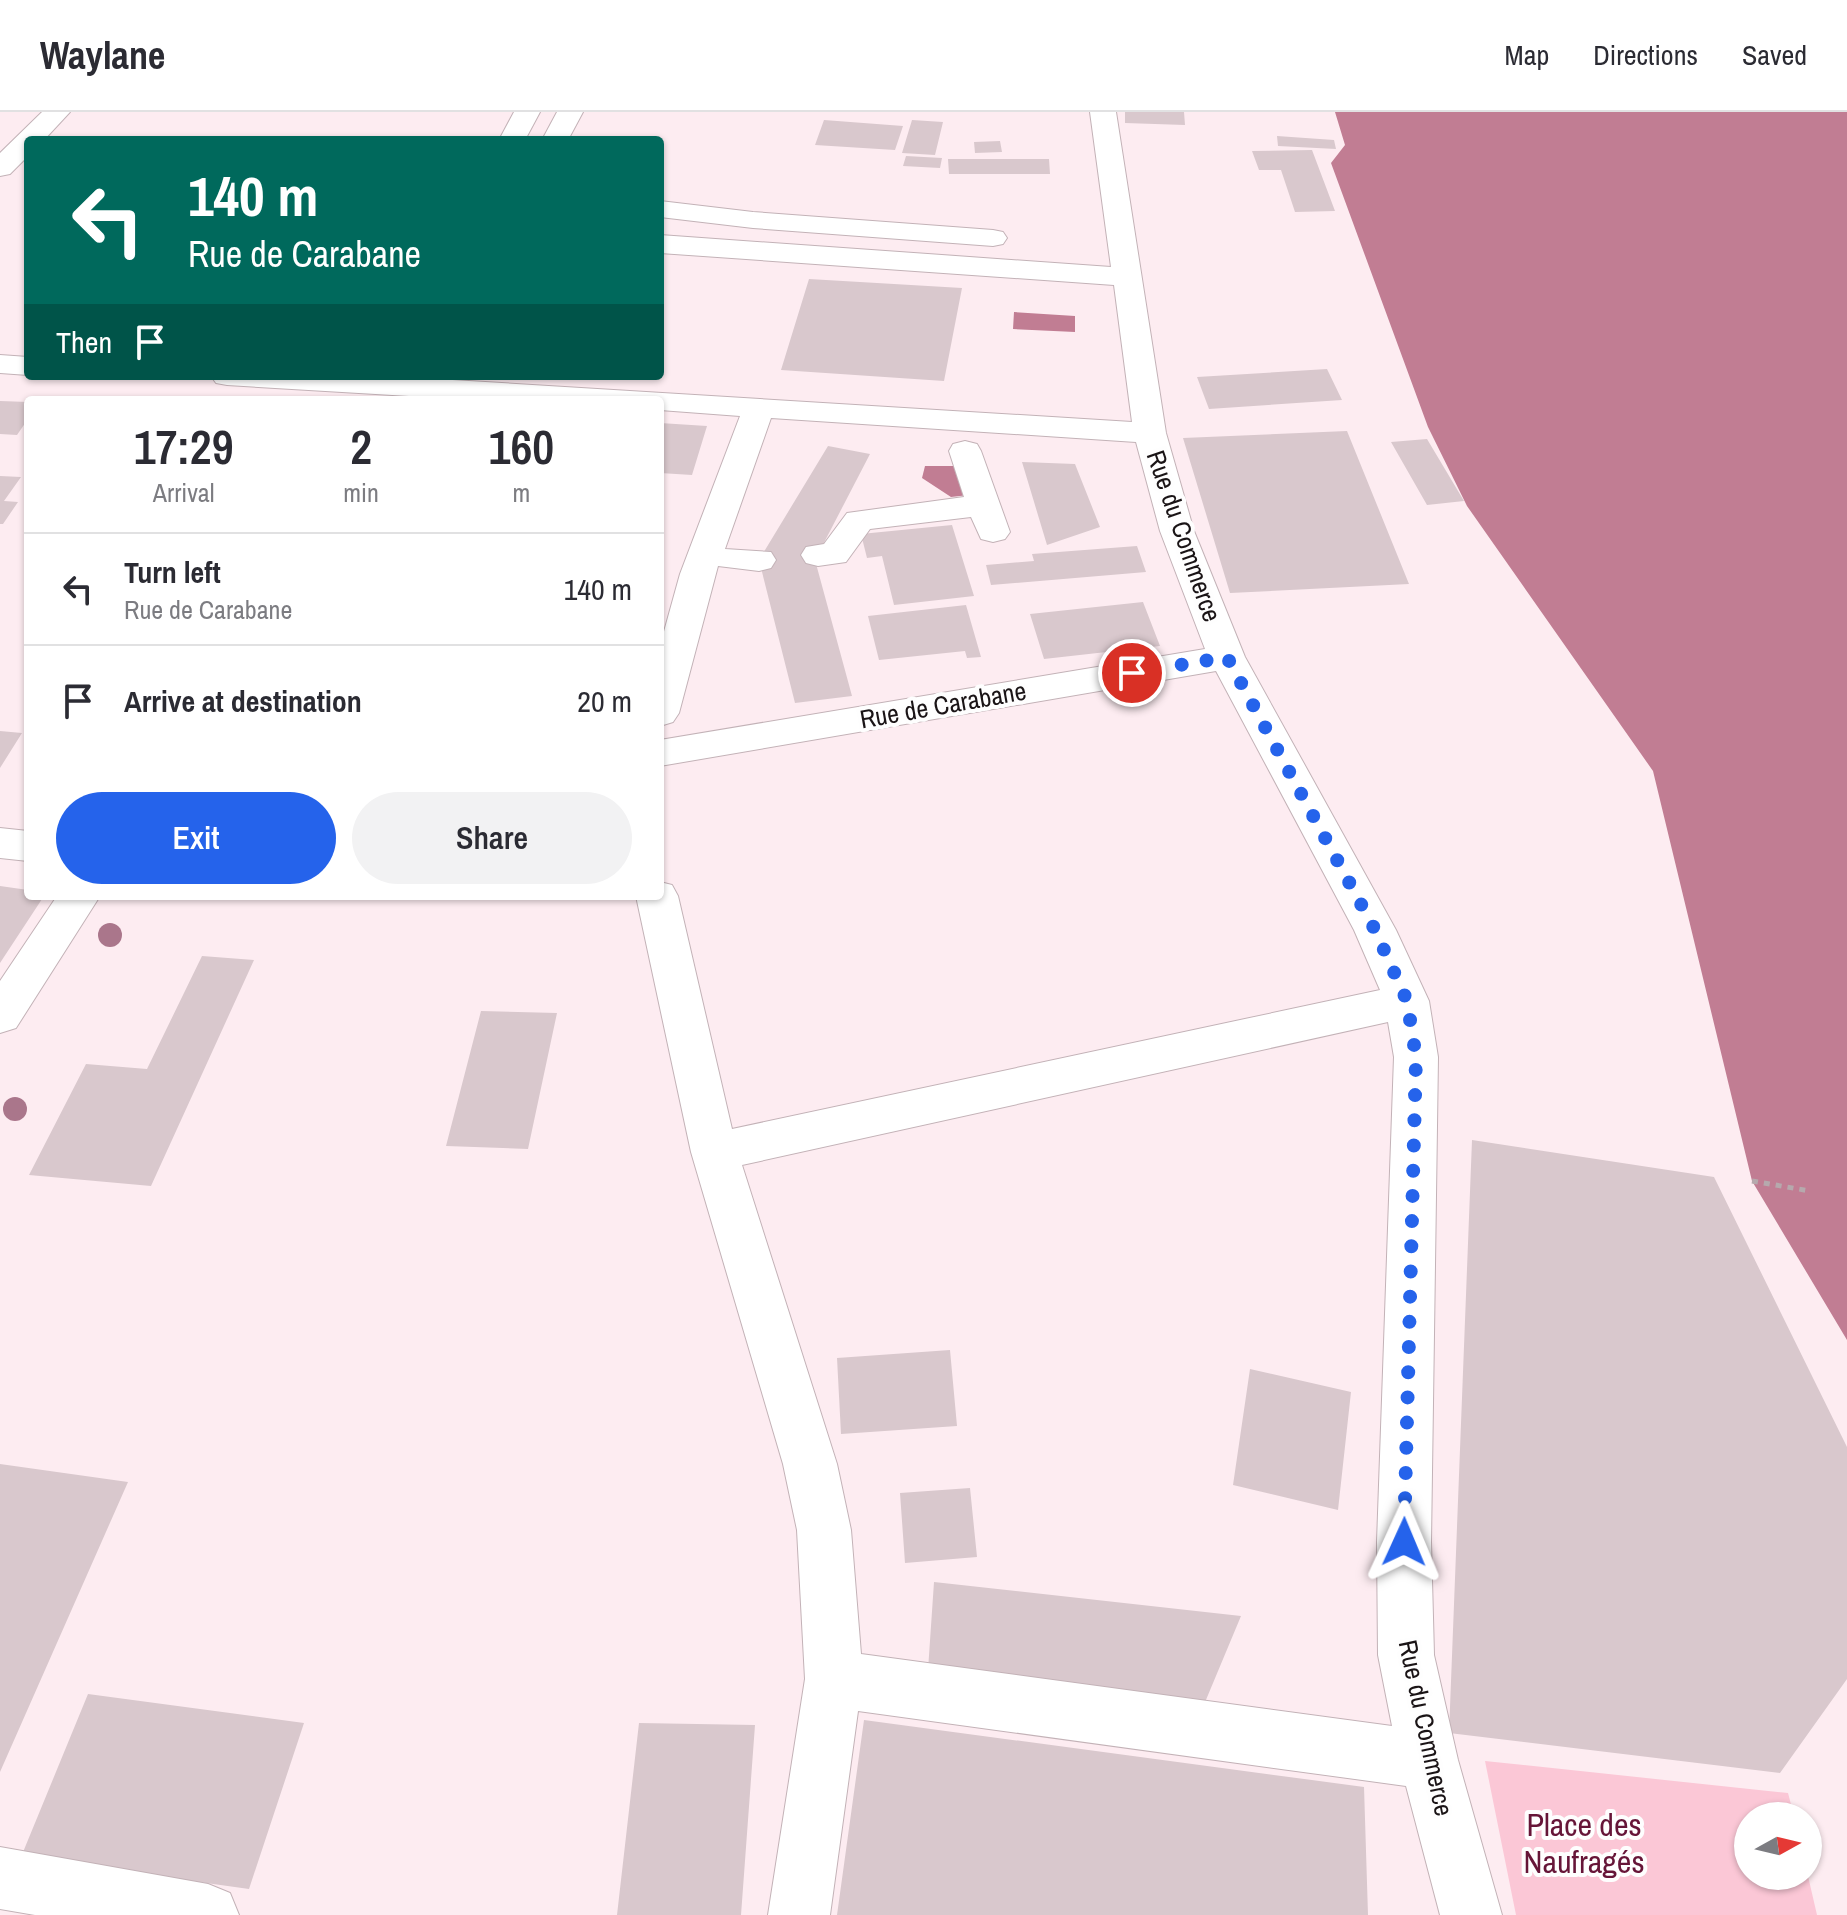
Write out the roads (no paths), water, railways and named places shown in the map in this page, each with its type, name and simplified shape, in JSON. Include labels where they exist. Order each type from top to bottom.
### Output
[{"type":"street","points":[[32,136],[57,112]]},
{"type":"street","points":[[514,136],[527,112]]},
{"type":"street","points":[[557,136],[570,112]]},
{"type":"street","name":"Rue du Commerce","points":[[1103,112],[1115,257],[1150,433],[1177,531],[1227,657],[1375,930],[1407,1001],[1416,1057],[1404,1542],[1406,1655],[1428,1760],[1471,1915]]},
{"type":"street","points":[[0,168],[24,144]]},
{"type":"street","points":[[664,209],[753,220],[1015,240]]},
{"type":"street","points":[[742,252],[753,220]]},
{"type":"street","points":[[664,244],[742,252],[1115,257]]},
{"type":"street","points":[[0,364],[24,366]]},
{"type":"street","points":[[282,380],[377,387],[422,381],[592,396]]},
{"type":"street","points":[[664,401],[1150,433]]},
{"type":"street","points":[[664,698],[698,574],[759,408]]},
{"type":"street","points":[[818,555],[834,554],[859,520],[989,519],[965,451]]},
{"type":"street","name":"Rue de Carabane","points":[[664,752],[1227,657]]},
{"type":"street","points":[[0,843],[24,846]]},
{"type":"street","points":[[0,1016],[76,900]]},
{"type":"street","points":[[658,900],[714,1152],[810,1464],[824,1530],[834,1679],[799,1915]]},
{"type":"street","points":[[714,1152],[1407,1001]]},
{"type":"street","points":[[834,1679],[1428,1760]]},
{"type":"street","points":[[0,1878],[208,1915]]},
{"type":"park label","name":"Place des Naufragés","points":[[1584,1844]]}]
